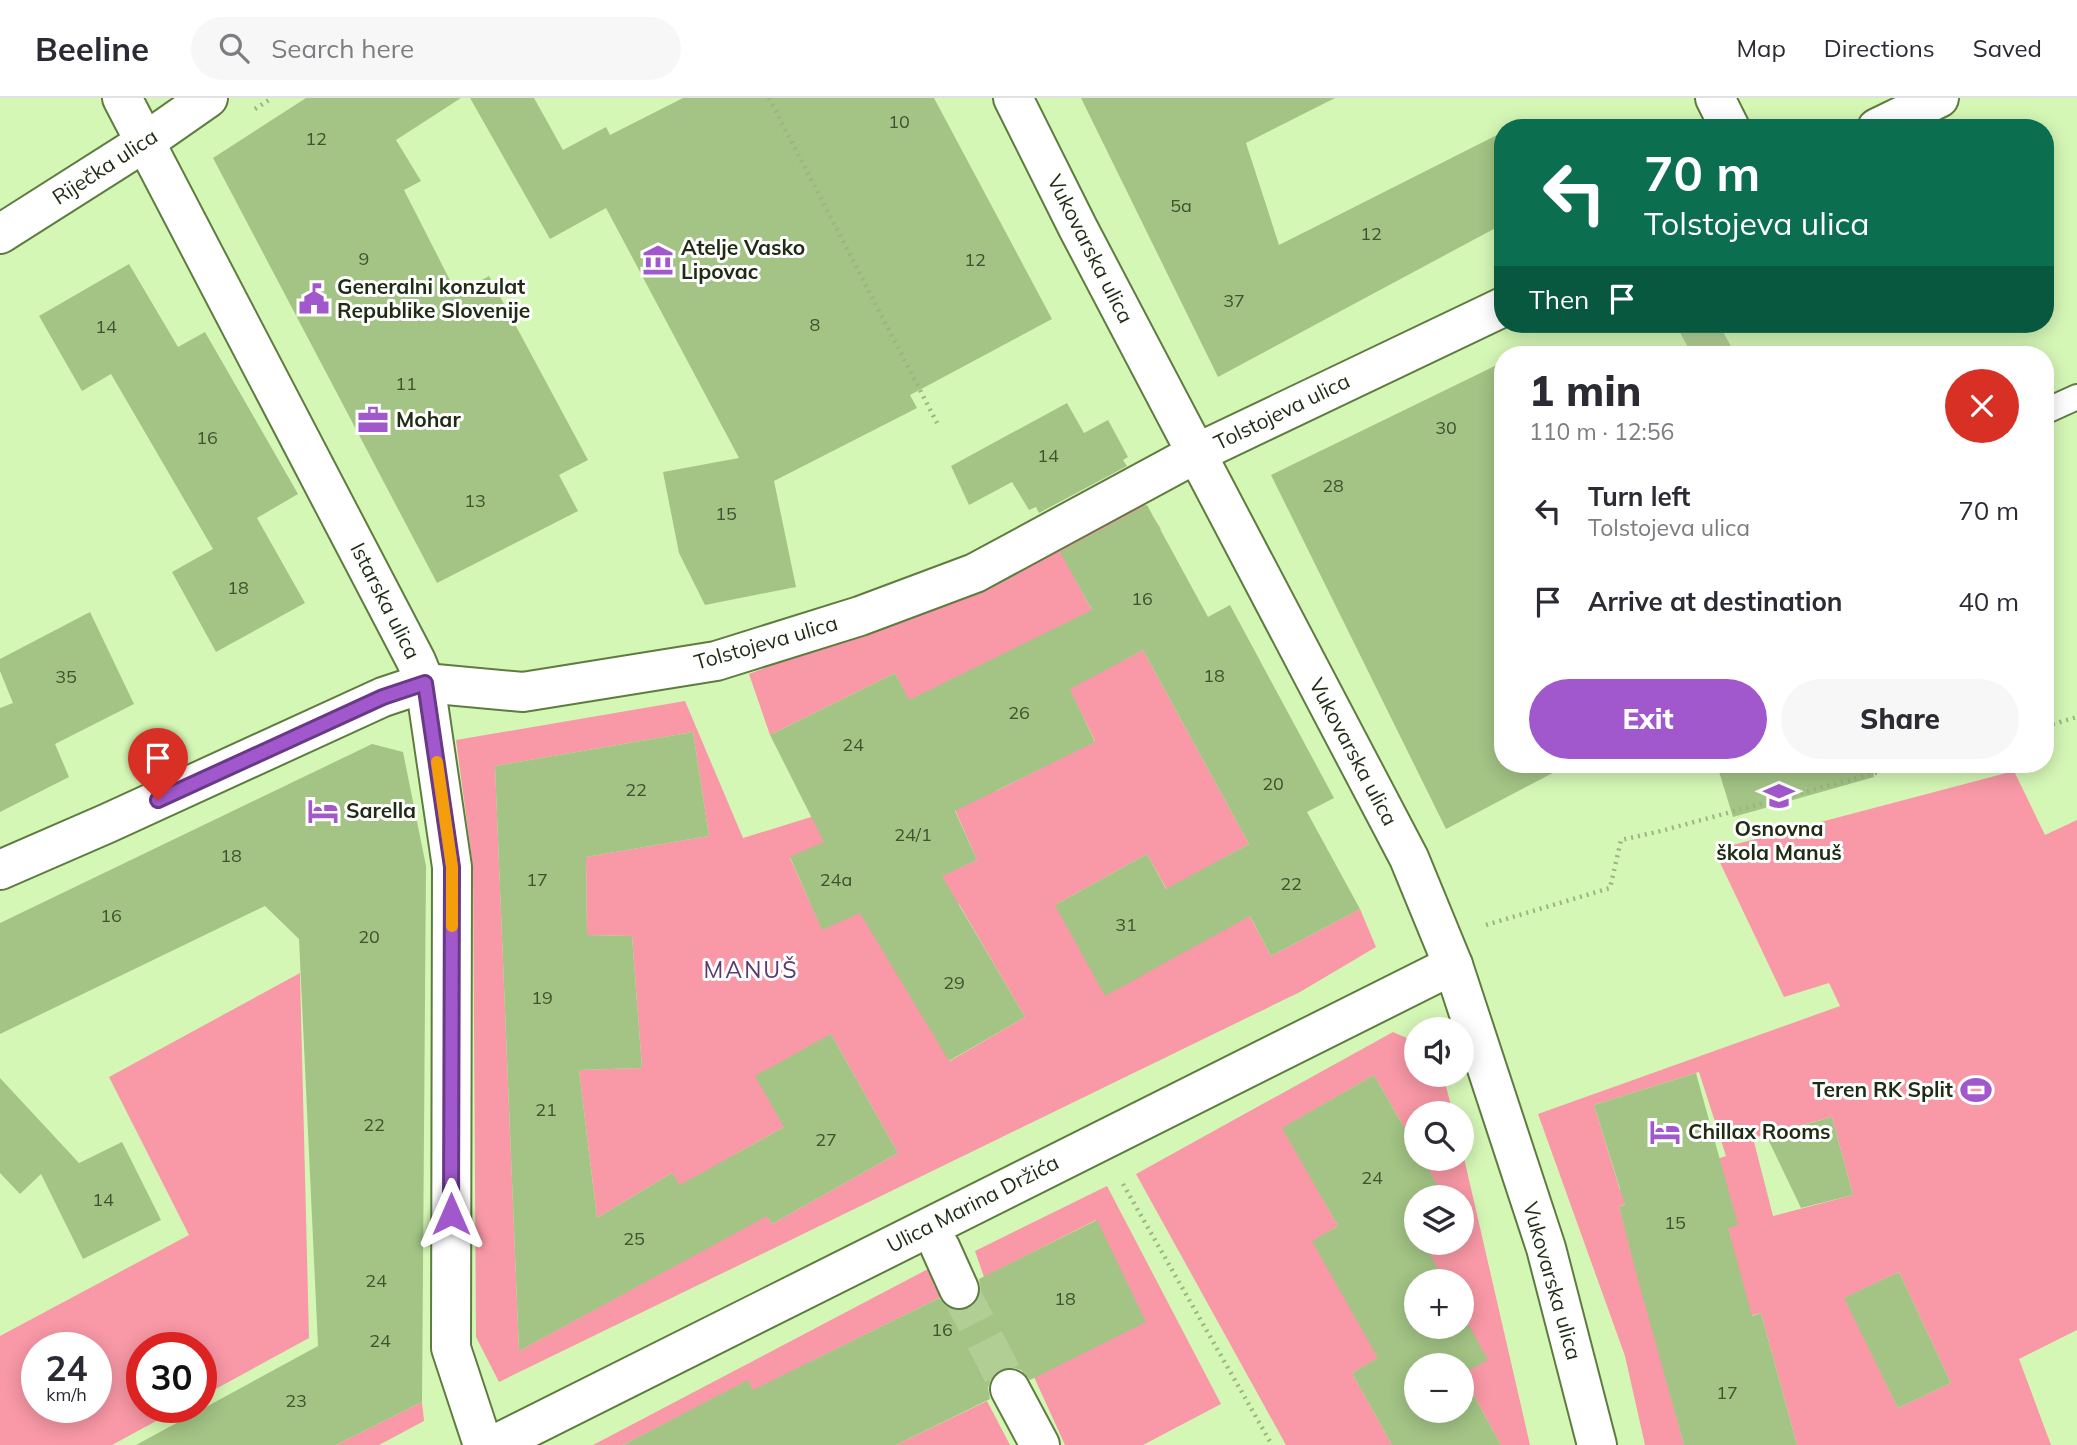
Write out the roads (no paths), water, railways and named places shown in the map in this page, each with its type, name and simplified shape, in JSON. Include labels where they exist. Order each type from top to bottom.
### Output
[{"type":"street","name":"Istarska ulica","points":[[122,98],[416,661],[425,683],[452,867],[451,1348],[482,1445]]},
{"type":"street","name":"Riječka ulica","points":[[0,234],[145,142],[208,98]]},
{"type":"street","name":"Vukovarska ulica","points":[[1013,98],[1078,228],[1409,858],[1447,952],[1546,1248],[1597,1445]]},
{"type":"street","points":[[1715,98],[1726,119]]},
{"type":"street","points":[[1896,119],[1939,98]]},
{"type":"street","name":"Tolstojeva ulica","points":[[0,870],[383,697],[425,683],[523,692],[716,661],[860,616],[975,573],[1197,453],[1494,311]]},
{"type":"street","name":"Ulica Marina Držića","points":[[494,1445],[1099,1141],[1447,952]]},
{"type":"street","points":[[940,1247],[959,1289]]},
{"type":"street","points":[[1010,1389],[1041,1445]]},
{"type":"lane","points":[[2054,407],[2077,397]]},
{"type":"tunnel","points":[[1702,333],[1709,346]]},
{"type":"tunnel","points":[[959,1289],[1010,1389]]},
{"type":"place","name":"Atelje Vasko Lipovac","points":[[658,260]]},
{"type":"place","name":"Generalni konzulat Republike Slovenije","points":[[314,299]]},
{"type":"place","name":"Mohar","points":[[373,420]]},
{"type":"place","name":"Osnovna škola Manuš","points":[[1779,796]]},
{"type":"place","name":"Sarella","points":[[323,811]]},
{"type":"place","name":"Teren RK Split","points":[[1976,1090]]},
{"type":"place","name":"Chillax Rooms","points":[[1665,1132]]},
{"type":"district","name":"MANUŠ","points":[[751,970]]}]
